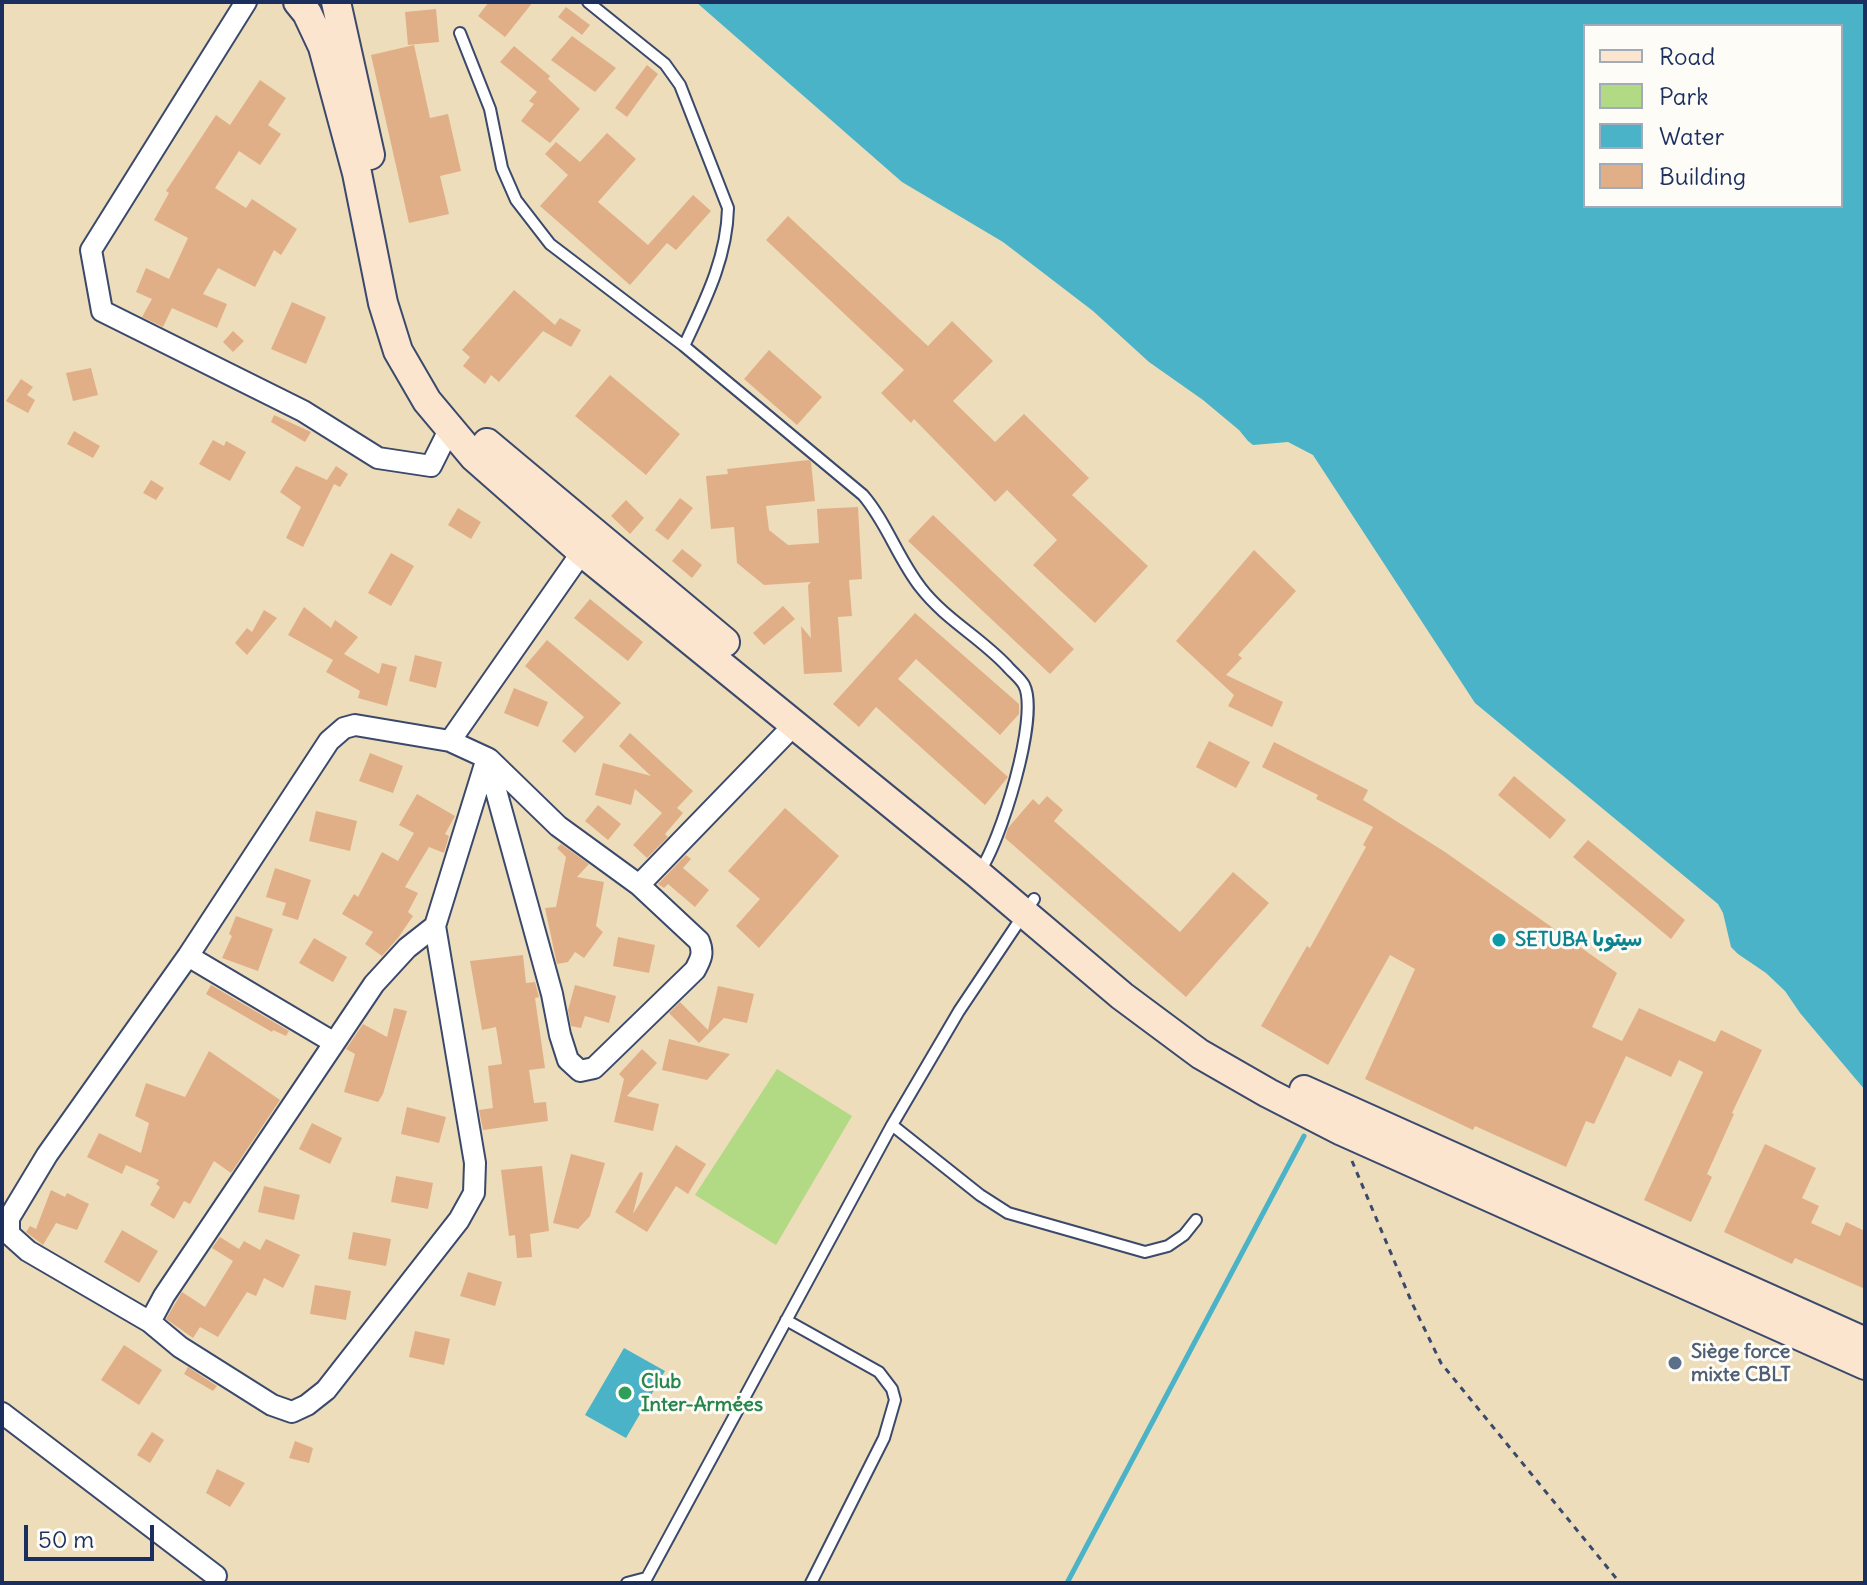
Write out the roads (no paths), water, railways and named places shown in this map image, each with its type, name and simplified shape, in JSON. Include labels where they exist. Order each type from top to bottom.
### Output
[{"type":"main road","points":[[298,2],[307,13],[323,47],[357,173],[383,303],[398,351],[427,401],[449,430],[474,457],[582,552],[983,867],[1029,906],[1122,996],[1200,1054],[1342,1131],[1865,1365]]},
{"type":"main road","points":[[336,2],[402,296],[415,340],[440,388],[485,442],[786,710]]},
{"type":"main road","points":[[1029,906],[1208,1038],[1275,1077],[1865,1342]]},
{"type":"street","points":[[246,2],[91,250],[102,311],[303,411],[378,458],[431,466],[449,430]]},
{"type":"street","points":[[450,741],[582,552]]},
{"type":"street","points":[[639,885],[786,710]]},
{"type":"street","points":[[487,758],[435,926],[475,1163],[474,1193],[459,1220],[326,1390],[292,1412],[272,1405],[180,1347],[150,1322],[6,1237],[9,1218],[47,1155],[188,956],[336,734],[355,725],[450,741],[487,758],[558,826],[639,885],[699,941],[703,950],[695,970],[594,1068],[587,1072],[576,1070],[568,1060],[487,758]]},
{"type":"street","points":[[150,1322],[164,1296],[374,984],[407,948],[435,926]]},
{"type":"street","points":[[188,956],[333,1042]]},
{"type":"street","points":[[2,1413],[216,1576]]},
{"type":"lane","points":[[588,2],[665,64],[680,85],[728,208],[727,230],[713,284],[684,346]]},
{"type":"lane","points":[[460,33],[490,109],[502,168],[516,200],[550,244],[684,346],[863,495],[877,512],[921,589],[951,619],[989,646],[1023,684],[1029,702],[1028,722],[1015,783],[983,867]]},
{"type":"lane","points":[[627,1583],[645,1581],[892,1125],[959,1011],[1029,906]]},
{"type":"lane","points":[[892,1125],[980,1195],[1008,1213],[1145,1252],[1168,1246],[1184,1235],[1196,1220]]},
{"type":"lane","points":[[786,1320],[879,1372],[892,1389],[895,1400],[884,1438],[811,1583]]},
{"type":"water","points":[[696,2],[1865,2],[1865,1090],[1785,991],[1731,947],[1718,904],[1475,703],[1313,455],[1288,442],[1253,445],[1203,400],[1149,362],[1093,311],[1003,242],[902,182]]},
{"type":"water","name":"Club Inter-Armées","points":[[624,1348],[665,1371],[626,1438],[585,1415]]},
{"type":"waterway","points":[[1067,1583],[1304,1136]]},
{"type":"place","name":"SETUBA سيتوبا","points":[[1499,940]]},
{"type":"place","name":"Siège force mixte CBLT","points":[[1675,1363]]},
{"type":"place","name":"Club Inter-Armées","points":[[625,1393]]}]
